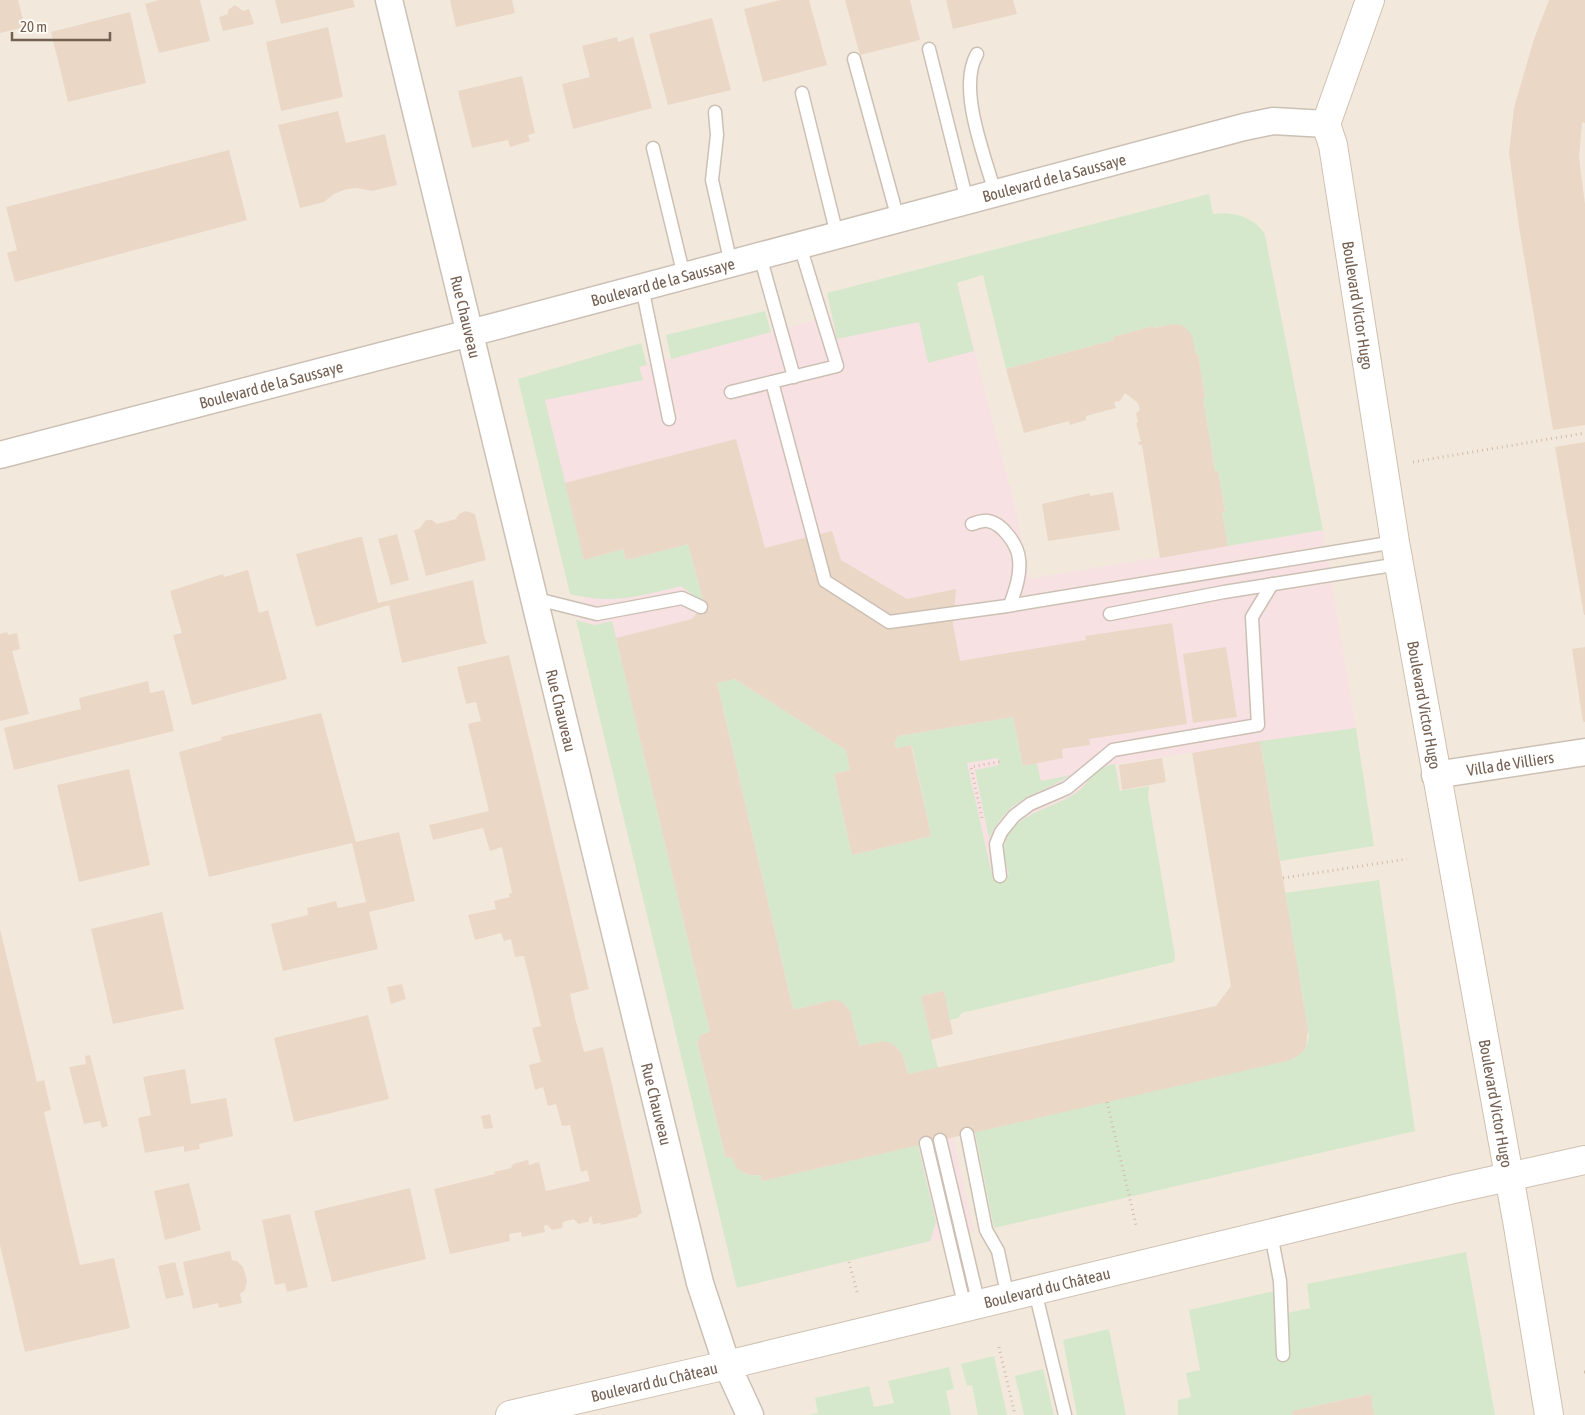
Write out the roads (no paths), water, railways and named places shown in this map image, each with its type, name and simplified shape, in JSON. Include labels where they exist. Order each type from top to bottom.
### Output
[{"type":"street","name":"Rue Chauveau","points":[[389,0],[700,1283],[727,1366],[750,1415]]},
{"type":"street","points":[[1326,124],[1370,0]]},
{"type":"street","name":"Boulevard de la Saussaye","points":[[0,456],[800,246],[1244,127],[1273,121],[1326,124]]},
{"type":"street","name":"Boulevard Victor Hugo","points":[[1326,124],[1333,145],[1397,553],[1435,774],[1509,1176],[1548,1415]]},
{"type":"street","name":"Villa de Villiers","points":[[1435,774],[1585,752]]},
{"type":"street","name":"Boulevard du Château","points":[[510,1415],[727,1366],[1509,1176],[1585,1160]]},
{"type":"lane","points":[[929,48],[967,201]]},
{"type":"lane","points":[[978,54],[970,70],[971,97],[995,193]]},
{"type":"lane","points":[[854,59],[898,219]]},
{"type":"lane","points":[[802,93],[837,235]]},
{"type":"lane","points":[[715,112],[718,135],[712,180],[731,264]]},
{"type":"lane","points":[[652,148],[684,276]]},
{"type":"lane","points":[[731,392],[837,366],[800,246]]},
{"type":"lane","points":[[760,256],[794,377]]},
{"type":"lane","points":[[642,287],[669,419]]},
{"type":"lane","points":[[772,382],[825,581],[889,622],[1397,553]]},
{"type":"lane","points":[[972,524],[988,521],[998,526],[1015,546],[1019,557],[1019,571],[1010,605]]},
{"type":"lane","points":[[1110,614],[1272,584],[1397,553]]},
{"type":"lane","points":[[1000,876],[996,844],[1000,832],[1014,816],[1030,804],[1067,788],[1113,750],[1258,726],[1252,617],[1272,584]]},
{"type":"lane","points":[[533,598],[597,614],[682,598],[701,607]]},
{"type":"lane","points":[[967,1134],[986,1230],[998,1251],[1008,1298]]},
{"type":"lane","points":[[940,1140],[972,1307]]},
{"type":"lane","points":[[926,1143],[972,1307]]},
{"type":"lane","points":[[1270,1234],[1280,1281],[1283,1355]]},
{"type":"lane","points":[[1035,1291],[1064,1415]]}]
